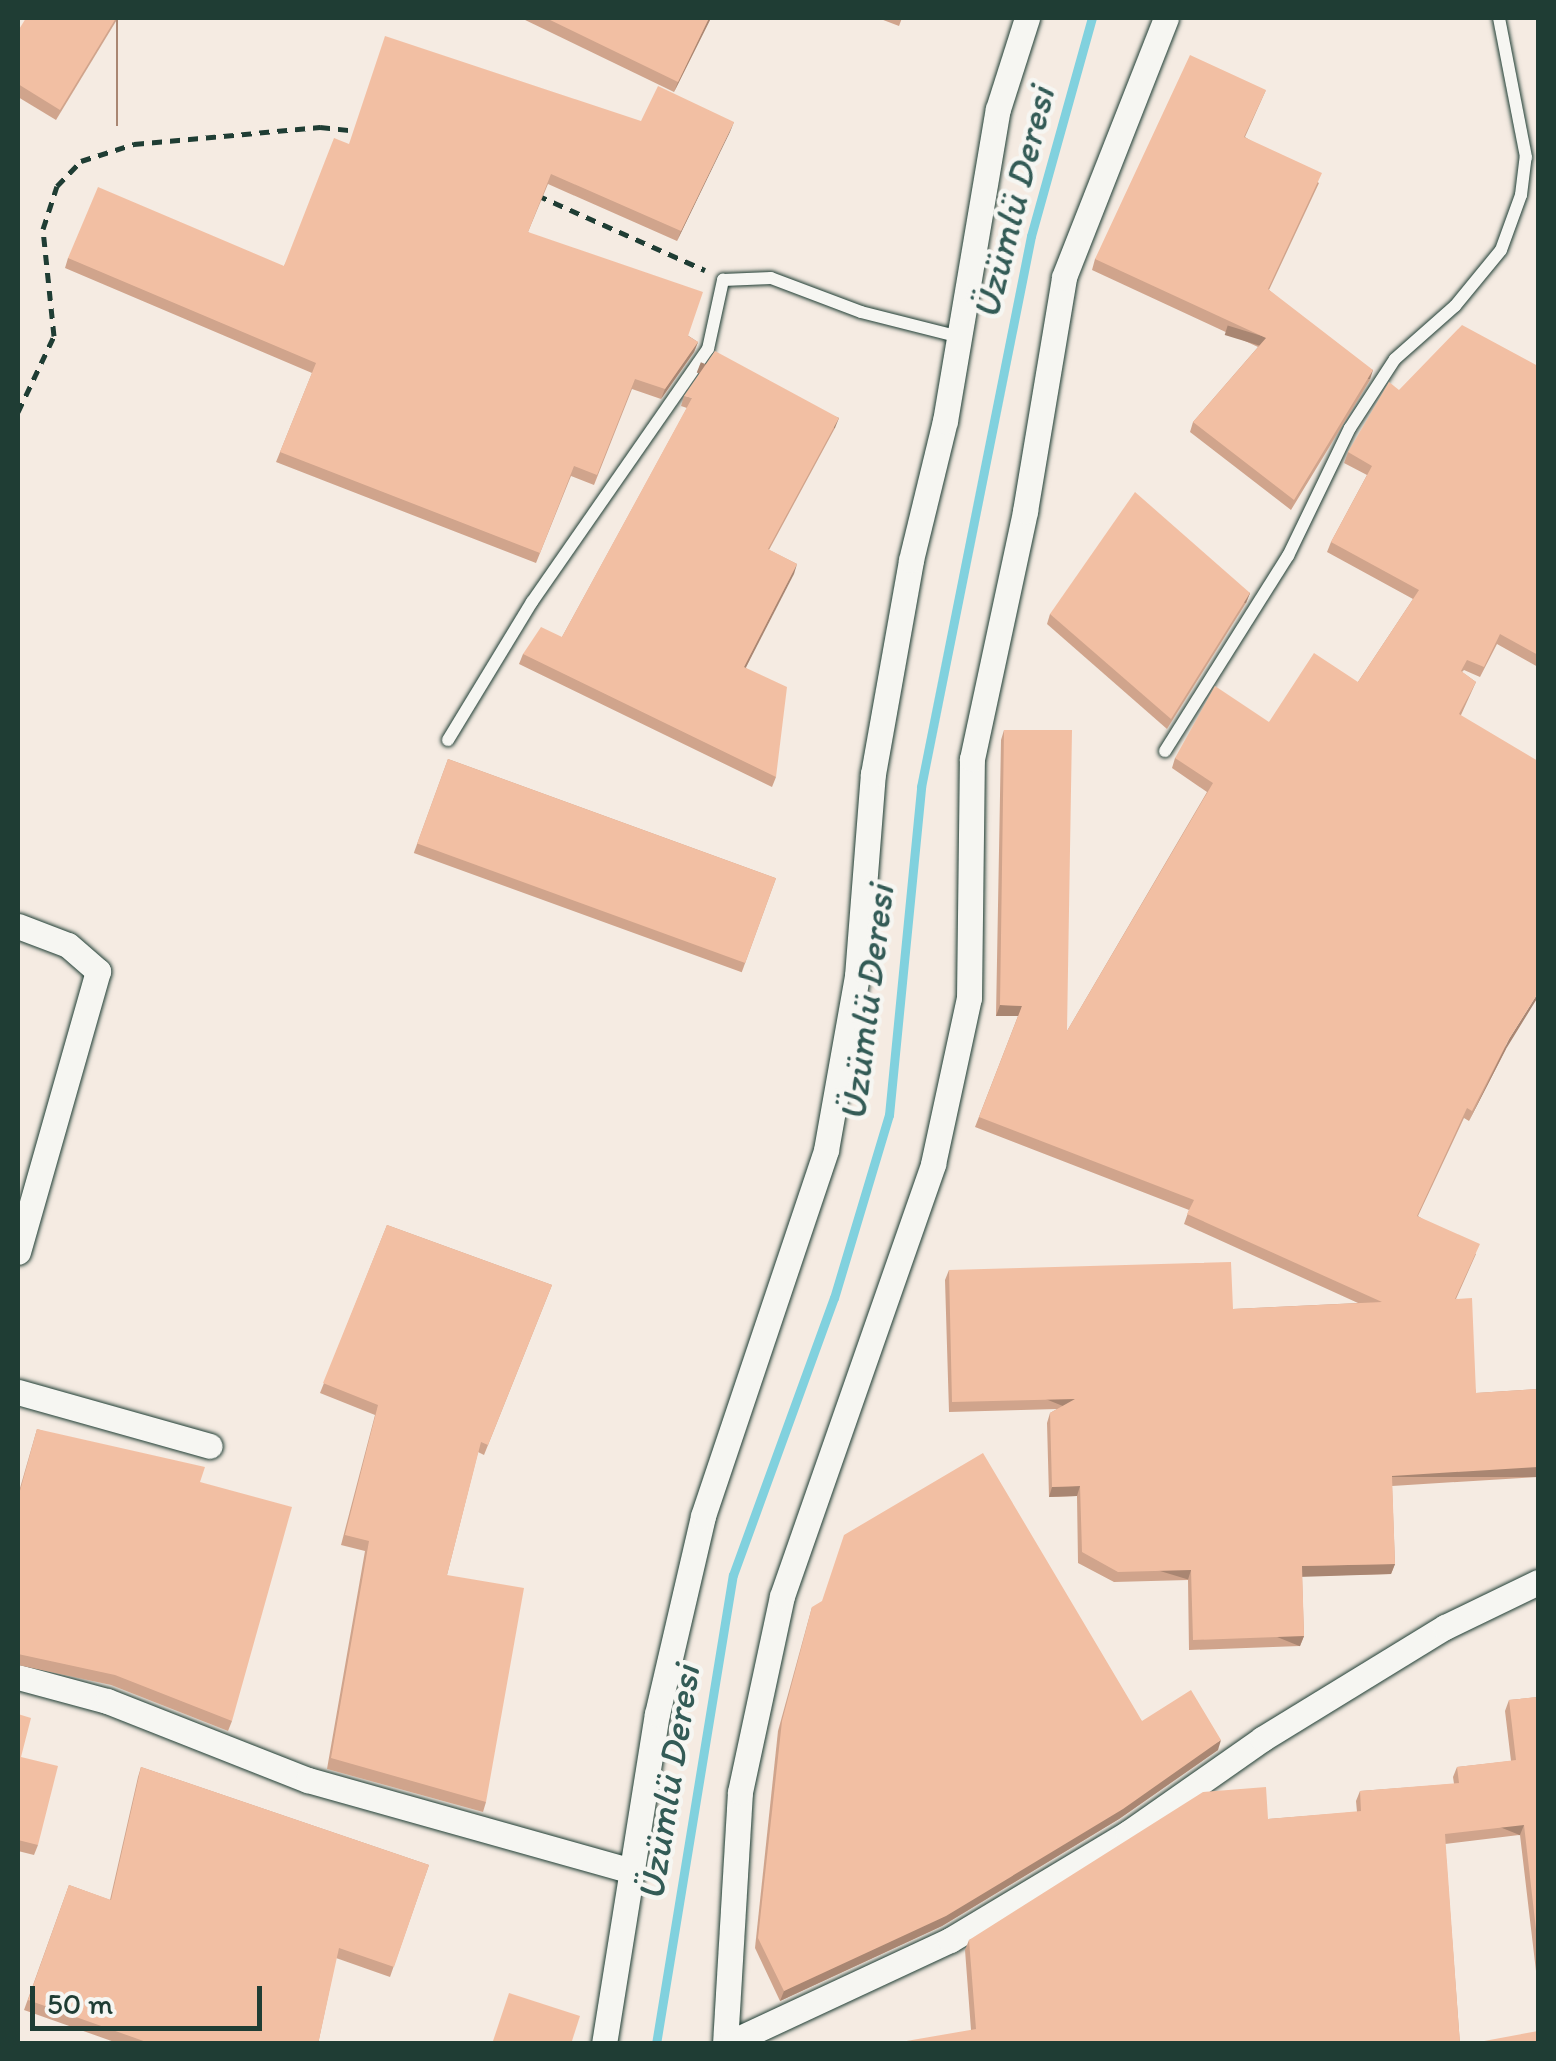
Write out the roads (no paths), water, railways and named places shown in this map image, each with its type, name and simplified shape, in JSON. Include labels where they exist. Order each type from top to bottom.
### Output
[{"type":"street","points":[[604,2044],[657,1714],[703,1516],[826,1150],[857,976],[873,774],[960,337],[998,108],[1028,18]]},
{"type":"street","points":[[1166,18],[1064,277],[1026,511],[972,759],[968,998],[933,1164],[782,1596],[740,1792],[726,2044],[950,1940],[1128,1833],[1262,1739],[1445,1627],[1538,1582]]},
{"type":"street","points":[[18,926],[68,944],[98,971],[18,1252]]},
{"type":"street","points":[[18,1392],[210,1446]]},
{"type":"street","points":[[18,1677],[106,1702],[308,1780],[631,1870]]},
{"type":"lane","points":[[1165,751],[1288,556],[1377,387],[1501,250],[1522,196],[1526,158],[1498,18]]},
{"type":"lane","points":[[448,740],[532,602],[708,349],[723,280],[772,278],[862,312],[960,337]]},
{"type":"waterway","name":"Üzümlü Deresi","points":[[656,2044],[733,1575],[834,1298],[889,1115],[921,787],[1031,236],[1092,18]]}]
